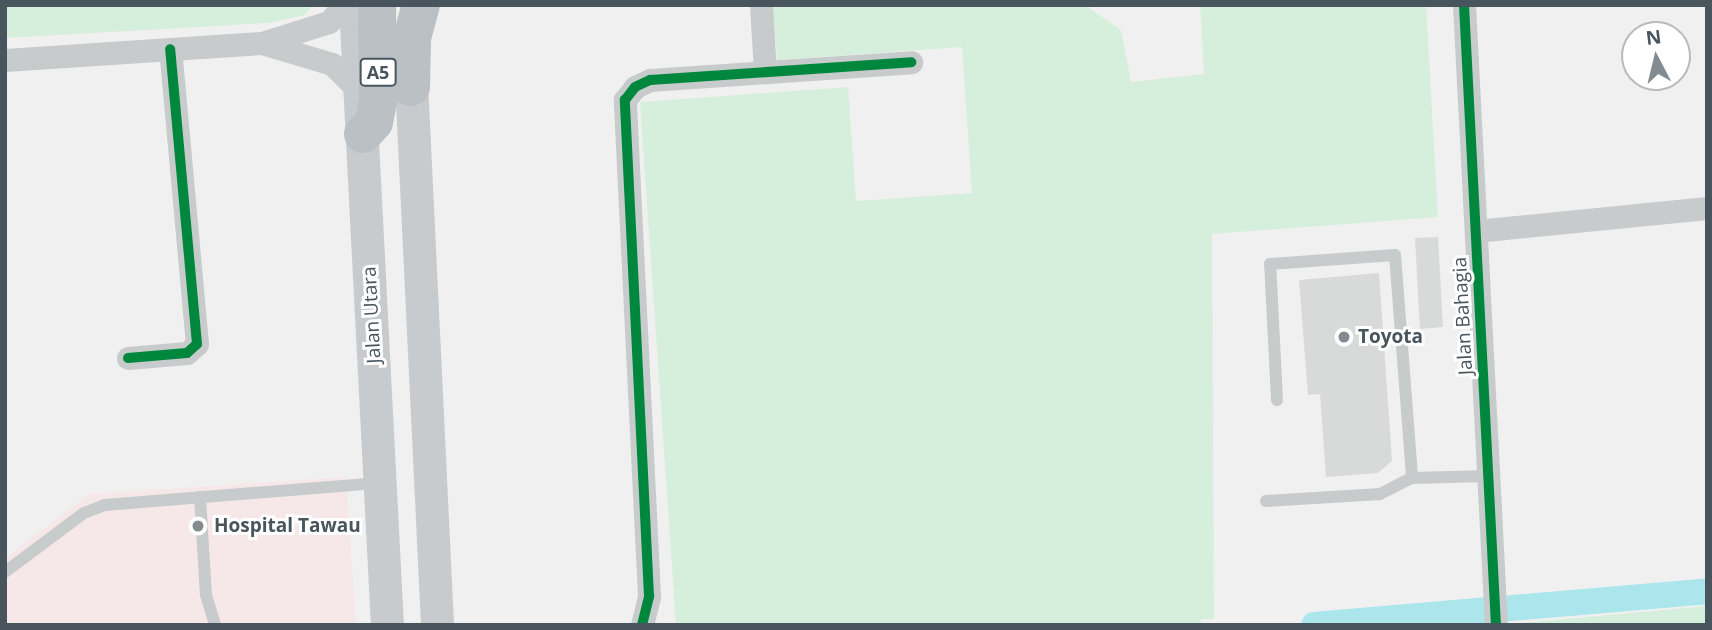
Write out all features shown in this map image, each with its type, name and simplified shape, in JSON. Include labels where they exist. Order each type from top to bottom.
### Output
[{"type":"highway","name":"A5","points":[[363,134],[374,122],[378,101],[377,5]]},
{"type":"highway","points":[[411,87],[412,38],[421,5]]},
{"type":"main road","name":"Jalan Utara","points":[[355,5],[387,625]]},
{"type":"main road","points":[[408,5],[437,625]]},
{"type":"street","points":[[5,60],[262,43],[329,22],[344,5]]},
{"type":"street","points":[[761,5],[765,72]]},
{"type":"street","name":"Jalan Bahagia","points":[[1464,5],[1496,625]]},
{"type":"street","points":[[262,43],[332,64],[361,93]]},
{"type":"street","points":[[128,358],[187,353],[197,344],[170,49]]},
{"type":"street","points":[[642,625],[649,596],[625,100],[635,86],[650,80],[911,62]]},
{"type":"street","points":[[1476,231],[1707,208]]},
{"type":"lane","points":[[1277,400],[1270,264],[1395,255],[1412,478]]},
{"type":"lane","points":[[1266,501],[1380,494],[1412,478],[1488,476]]},
{"type":"lane","points":[[5,572],[84,513],[105,505],[381,483]]},
{"type":"lane","points":[[200,497],[206,595],[215,625]]},
{"type":"shaded area","name":"Hospital Tawau","points":[[346,477],[356,625],[5,625],[5,558],[89,494]]},
{"type":"green space","points":[[5,5],[313,5],[304,15],[268,23],[5,38]]},
{"type":"green space","points":[[773,5],[1085,5],[1121,30],[1131,82],[1204,74],[1200,5],[1426,5],[1438,217],[1212,234],[1214,619],[1201,619],[1201,625],[676,625],[640,102],[848,87],[856,201],[972,193],[962,47],[777,60]]},
{"type":"green space","points":[[1707,606],[1707,625],[1520,625],[1520,623]]},
{"type":"building","points":[[1438,237],[1443,327],[1420,329],[1415,238]]},
{"type":"building","name":"Toyota","points":[[1379,273],[1392,461],[1378,473],[1326,477],[1320,394],[1308,395],[1299,280]]},
{"type":"waterway","points":[[1314,625],[1707,591]]},
{"type":"cycle path","points":[[1464,5],[1496,625]]},
{"type":"cycle path","points":[[128,358],[187,353],[197,344],[170,49]]},
{"type":"cycle path","points":[[642,625],[649,596],[625,100],[635,87],[650,80],[911,62]]},
{"type":"place","name":"Toyota","points":[[1344,337]]},
{"type":"place","name":"Hospital Tawau","points":[[198,526]]}]
